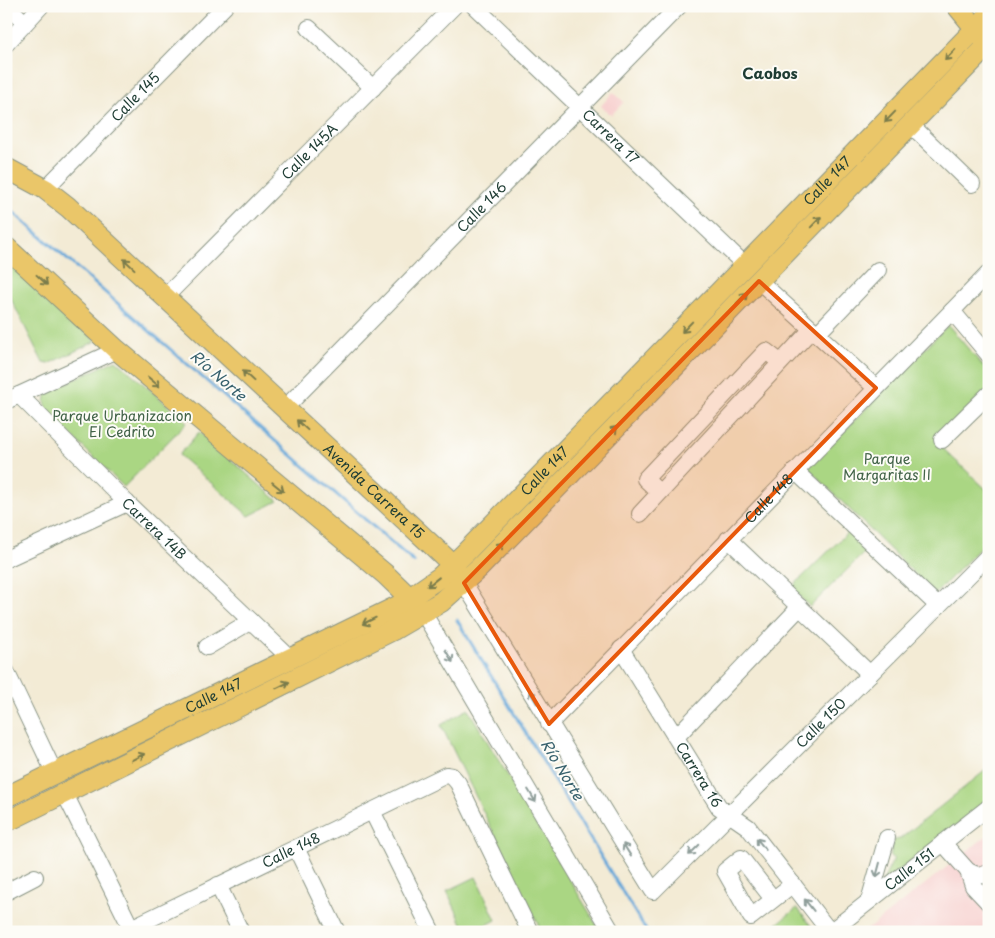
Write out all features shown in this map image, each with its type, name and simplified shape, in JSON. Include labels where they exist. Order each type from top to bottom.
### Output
[{"type":"main road","points":[[958,6],[982,22],[989,45]]},
{"type":"main road","name":"Calle 147","points":[[6,797],[291,659],[412,598],[453,566],[982,22]]},
{"type":"main road","name":"Calle 147","points":[[6,822],[424,614],[464,583],[989,45]]},
{"type":"main road","name":"Avenida Carrera 15","points":[[6,168],[45,189],[68,207],[453,566],[464,583]]},
{"type":"main road","points":[[6,247],[117,350],[412,598],[424,614]]},
{"type":"street","points":[[7,6],[25,23]]},
{"type":"street","points":[[6,44],[41,6]]},
{"type":"street","name":"Calle 145","points":[[45,189],[225,6]]},
{"type":"street","name":"Calle 145A","points":[[165,297],[454,6]]},
{"type":"street","name":"Carrera 17","points":[[474,6],[746,266]]},
{"type":"street","name":"Calle 146","points":[[285,408],[679,6]]},
{"type":"street","points":[[310,28],[372,88]]},
{"type":"street","points":[[911,125],[972,184]]},
{"type":"street","points":[[640,514],[780,362],[815,332],[878,270]]},
{"type":"street","name":"Calle 148","points":[[549,724],[989,273]]},
{"type":"street","points":[[759,281],[876,388]]},
{"type":"street","points":[[952,310],[989,355]]},
{"type":"street","points":[[13,398],[117,350]]},
{"type":"street","points":[[659,492],[645,479],[766,351],[780,362]]},
{"type":"street","points":[[942,440],[989,394]]},
{"type":"street","name":"Carrera 14B","points":[[13,398],[291,659]]},
{"type":"street","points":[[715,405],[728,418]]},
{"type":"street","points":[[795,471],[938,606]]},
{"type":"street","points":[[6,559],[127,503]]},
{"type":"street","points":[[728,540],[870,674]]},
{"type":"street","name":"Calle 150","points":[[653,891],[989,555]]},
{"type":"street","name":"Avenida Carrera 15","points":[[464,583],[653,891]]},
{"type":"street","points":[[676,738],[800,607]]},
{"type":"street","points":[[424,614],[612,932]]},
{"type":"street","points":[[207,646],[251,621]]},
{"type":"street","name":"Carrera 16","points":[[621,649],[719,807],[748,826],[793,884],[835,930]]},
{"type":"street","points":[[6,671],[55,774]]},
{"type":"street","name":"Calle 148","points":[[132,930],[218,885],[446,775],[452,776],[458,783],[530,932]]},
{"type":"street","points":[[65,794],[132,930]]},
{"type":"street","name":"Calle 151","points":[[835,930],[989,807]]},
{"type":"street","points":[[372,810],[429,925]]},
{"type":"street","points":[[869,901],[887,838]]},
{"type":"street","points":[[943,843],[968,871],[973,886],[989,903]]},
{"type":"street","points":[[296,848],[337,932]]},
{"type":"street","points":[[968,871],[979,876],[989,873]]},
{"type":"street","points":[[6,892],[35,876]]},
{"type":"street","points":[[773,899],[793,884]]},
{"type":"street","points":[[218,885],[241,932]]},
{"type":"highlighted area","points":[[759,281],[876,388],[549,724],[464,583]]},
{"type":"shaded area","points":[[613,92],[624,102],[611,115],[601,106]]},
{"type":"shaded area","points":[[989,834],[989,932],[864,932],[957,859]]},
{"type":"green space","points":[[6,261],[96,341],[49,364],[43,363],[6,289]]},
{"type":"green space","name":"Parque Margaritas II","points":[[948,325],[989,373],[989,390],[936,442],[989,492],[989,539],[935,594],[808,468]]},
{"type":"green space","name":"Parque Urbanizacion El Cedrito","points":[[116,360],[187,422],[124,487],[49,414],[45,402],[47,392]]},
{"type":"green space","points":[[199,432],[278,501],[249,516],[179,455]]},
{"type":"green space","points":[[848,532],[866,551],[810,607],[791,588]]},
{"type":"green space","points":[[468,709],[601,932],[542,932],[441,725]]},
{"type":"green space","points":[[989,762],[989,800],[881,885],[894,858],[890,857],[894,840],[900,839],[986,770]]},
{"type":"green space","points":[[476,877],[496,920],[473,932],[466,932],[447,891]]},
{"type":"green space","points":[[797,908],[812,927],[806,932],[767,932]]},
{"type":"waterway","name":"Río Norte","points":[[6,206],[414,562]]},
{"type":"waterway","name":"Río Norte","points":[[457,620],[647,932]]},
{"type":"district","name":"Caobos","points":[[770,74]]}]
